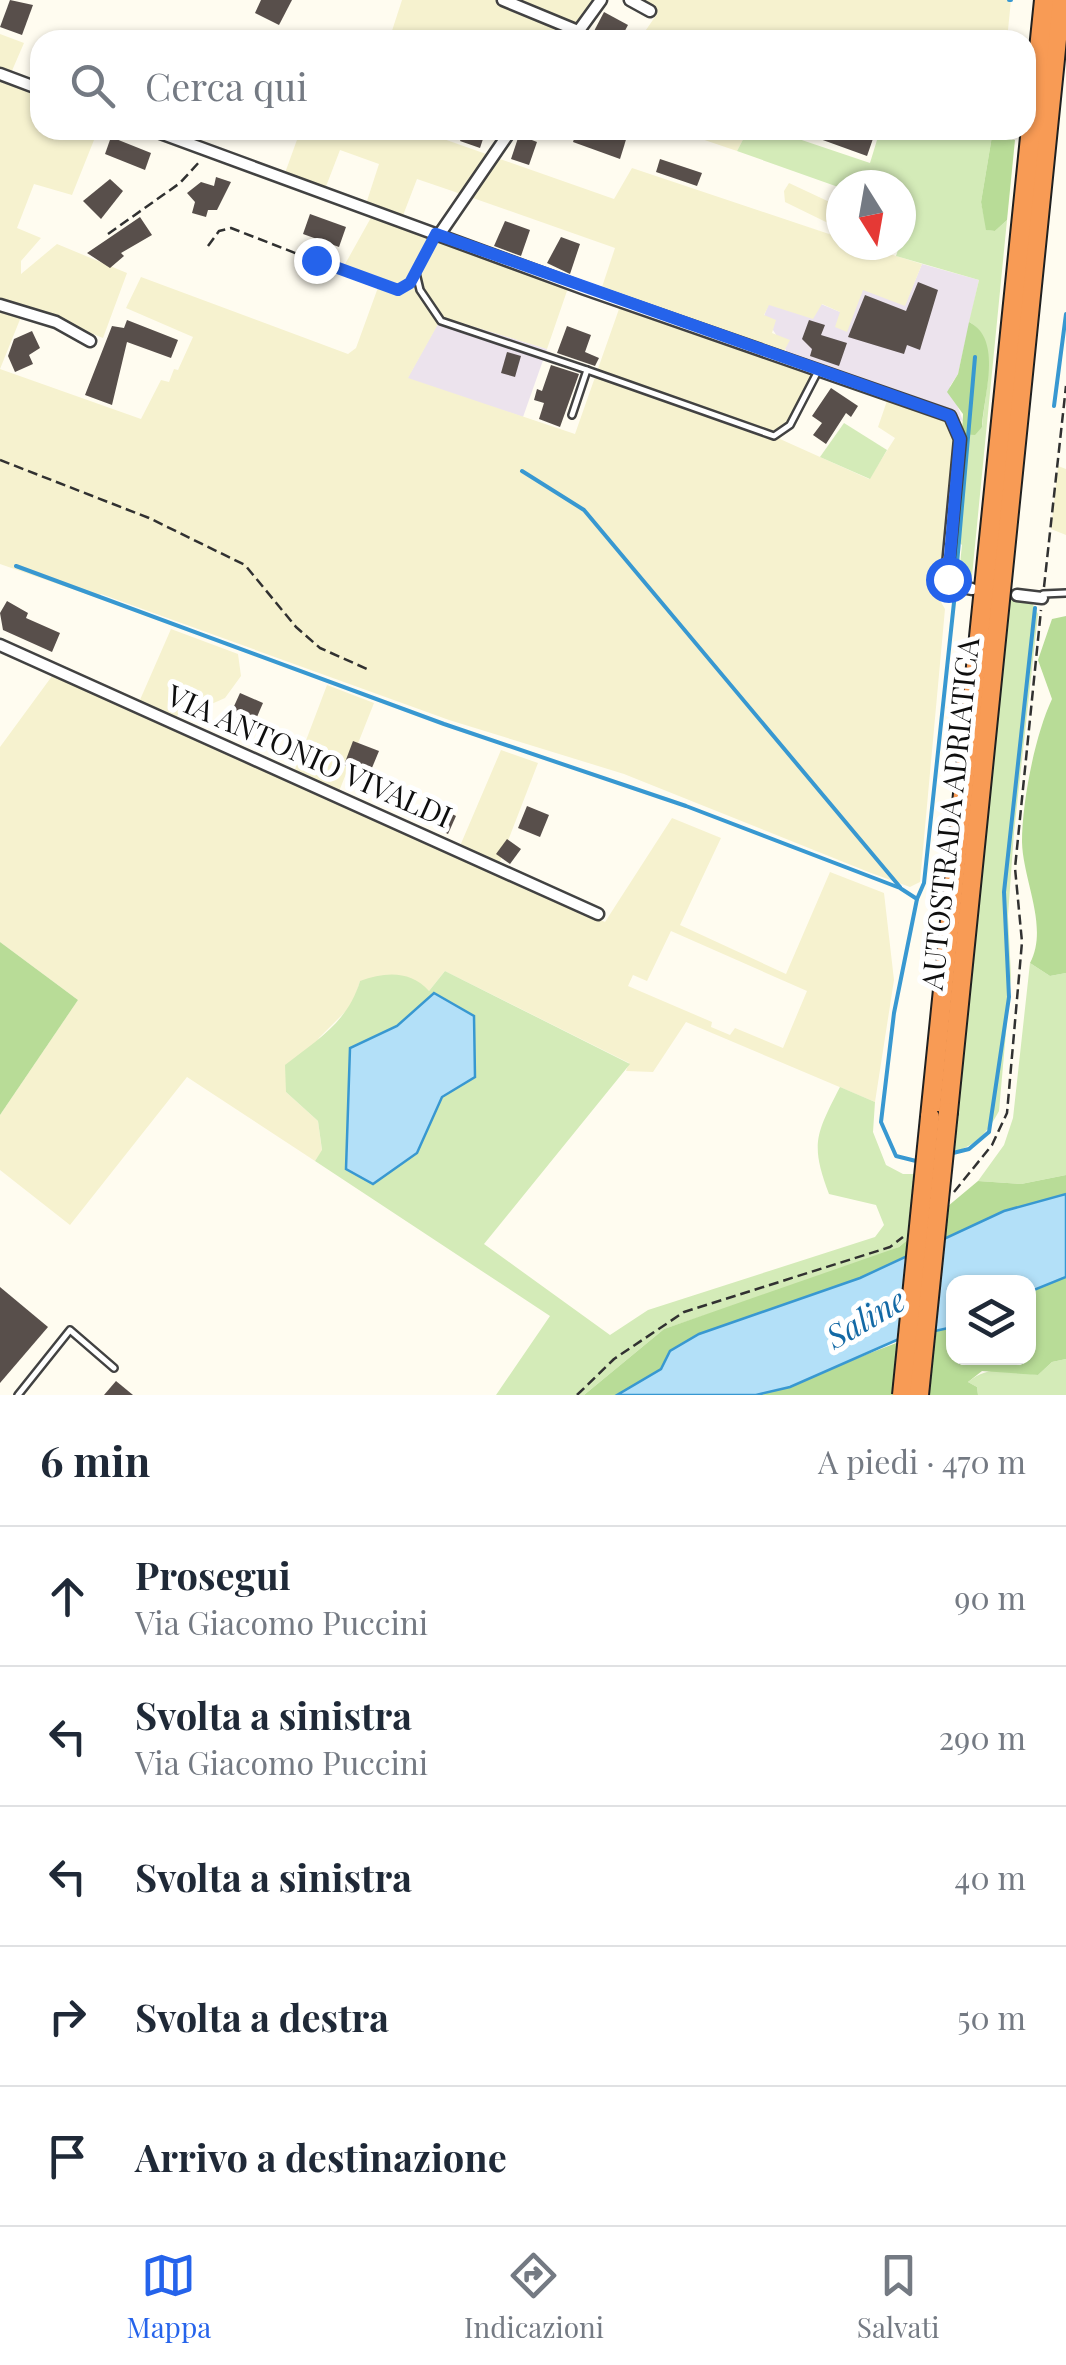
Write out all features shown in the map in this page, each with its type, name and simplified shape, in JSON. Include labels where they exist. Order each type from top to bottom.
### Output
[{"type":"highway","name":"AUTOSTRADA ADRIATICA","points":[[1036,85],[1044,0]]},
{"type":"highway","name":"AUTOSTRADA ADRIATICA","points":[[902,1395],[939,1114],[1061,0]]},
{"type":"highway","name":"AUTOSTRADA ADRIATICA","points":[[919,1395],[939,1114],[1031,140]]},
{"type":"street","points":[[503,0],[563,30]]},
{"type":"street","points":[[579,30],[600,0]]},
{"type":"street","points":[[630,0],[650,11]]},
{"type":"street","points":[[0,74],[30,84]]},
{"type":"street","points":[[180,140],[954,421],[960,439],[948,576],[956,586],[972,589]]},
{"type":"street","points":[[438,234],[504,140]]},
{"type":"street","points":[[0,305],[51,320],[90,341]]},
{"type":"street","points":[[1017,595],[1042,596]]},
{"type":"street","name":"VIA ANTONIO VIVALDI","points":[[0,645],[598,914]]},
{"type":"lane","points":[[416,273],[420,290],[442,321],[774,436],[790,425],[818,370]]},
{"type":"lane","points":[[572,415],[587,370]]},
{"type":"lane","points":[[1042,596],[1066,593]]},
{"type":"lane","points":[[18,1395],[70,1330],[114,1368]]},
{"type":"path","points":[[108,234],[180,182],[207,150]]},
{"type":"path","points":[[208,246],[219,231],[231,228],[385,288],[404,288],[438,234]]},
{"type":"path","points":[[0,460],[149,518],[245,565],[296,627],[320,648],[366,669]]},
{"type":"path","points":[[1058,465],[1066,468]]},
{"type":"shaded area","points":[[402,0],[594,0],[573,30],[392,30]]},
{"type":"shaded area","points":[[629,0],[1011,0],[1008,30],[646,30],[657,14]]},
{"type":"shaded area","points":[[0,34],[24,43],[11,73],[30,80],[30,140],[94,140],[72,195],[34,184],[17,228],[41,238],[21,261],[21,274],[57,244],[127,273],[103,338],[25,307],[0,369]]},
{"type":"shaded area","points":[[297,140],[446,140],[489,155],[461,194],[417,179],[402,218],[366,204],[379,164],[340,150],[325,189],[285,173]]},
{"type":"shaded area","points":[[705,140],[743,140],[737,151]]},
{"type":"shaded area","points":[[497,158],[614,199],[632,168],[826,233],[826,260],[909,260],[922,264],[905,306],[863,290],[847,332],[835,327],[840,312],[822,304],[813,319],[769,305],[764,315],[776,320],[772,333],[790,340],[784,351],[800,368],[810,370],[811,378],[780,439],[869,479],[895,438],[878,427],[888,398],[952,421],[957,433],[944,571],[935,592],[945,609],[920,882],[910,887],[624,774],[449,720],[101,594],[98,598],[0,564],[0,369],[141,419],[161,380],[169,382],[174,369],[178,370],[193,337],[126,308],[141,277],[348,354],[356,348],[380,282],[344,266],[373,214],[568,288],[547,349],[442,317],[408,378],[575,434],[619,309],[598,299],[615,248],[470,197]]},
{"type":"shaded area","points":[[789,183],[826,200],[826,222],[785,202],[784,191]]},
{"type":"shaded area","points":[[922,264],[979,280],[958,374],[950,386],[963,421],[791,358],[764,316],[768,305],[821,304],[840,312],[863,289],[905,305]]},
{"type":"shaded area","points":[[442,316],[547,349],[523,417],[407,379]]},
{"type":"shaded area","points":[[1058,466],[1066,469],[1066,535],[1051,529]]},
{"type":"shaded area","points":[[171,629],[238,654],[241,676],[225,698],[191,713],[181,710],[175,719],[291,780],[327,685],[374,703],[336,799],[457,853],[501,750],[538,763],[496,872],[605,922],[672,818],[721,838],[680,925],[786,974],[830,872],[884,893],[894,980],[875,1102],[686,1022],[653,1072],[626,1071],[629,1063],[445,971],[429,991],[360,981],[353,1004],[319,1038],[286,1092],[318,1121],[322,1151],[315,1161],[187,1077],[70,1225],[0,1170],[0,1115],[78,1000],[0,942],[0,747],[55,672],[136,709]],"holes":[[[671,931],[807,991],[783,1048],[735,1028],[730,1035],[711,1027],[712,1022],[628,986],[633,975],[647,981]]]},
{"type":"green space","points":[[743,140],[802,140],[870,163],[877,140],[991,140],[981,202],[987,230],[995,231],[1007,220],[971,586],[960,564],[962,545],[952,536],[962,434],[982,427],[987,385],[985,341],[969,322],[979,280],[910,260],[916,260],[916,170],[826,170],[826,183],[737,151]]},
{"type":"green space","points":[[991,140],[1015,140],[1007,220],[995,231],[986,230],[981,202]]},
{"type":"green space","points":[[969,322],[986,341],[989,354],[982,427],[975,435],[962,434],[963,414],[947,392],[958,374]]},
{"type":"green space","points":[[844,423],[887,450],[870,479],[820,457]]},
{"type":"green space","points":[[1010,598],[1032,603],[1038,614],[1014,832],[1008,916],[1011,976],[999,1111],[980,1137],[953,1152]]},
{"type":"green space","points":[[1066,616],[1066,973],[1050,976],[1030,963],[1037,934],[1022,842],[1035,750],[1052,699],[1038,660],[1052,619]]},
{"type":"green space","points":[[0,942],[78,1000],[0,1115]]},
{"type":"green space","points":[[1030,963],[1050,976],[1066,973],[1066,1175],[1021,1184],[978,1181],[1004,1145],[1013,1118]]},
{"type":"green space","points":[[445,971],[630,1064],[484,1244],[610,1335],[648,1310],[875,1237],[884,1225],[876,1205],[829,1194],[819,1163],[821,1128],[840,1087],[875,1102],[873,1132],[886,1165],[903,1174],[918,1174],[913,1235],[899,1247],[864,1262],[664,1329],[584,1395],[496,1395],[550,1316],[315,1161],[322,1150],[318,1121],[286,1092],[285,1065],[339,1019],[360,981],[405,976],[429,991]],"holes":[[[398,1026],[442,1097],[416,1153],[350,1048]]]},
{"type":"green space","points":[[1066,1175],[1066,1194],[967,1229],[860,1278],[699,1334],[670,1351],[661,1369],[617,1395],[584,1395],[664,1329],[899,1247],[978,1181],[1021,1184]]},
{"type":"green space","points":[[1066,1277],[1066,1359],[1052,1362],[1038,1375],[982,1371],[968,1382],[977,1387],[978,1395],[929,1395],[929,1386],[915,1395],[756,1395],[946,1329],[946,1365],[1036,1365],[1036,1289]]},
{"type":"green space","points":[[1066,1359],[1066,1395],[978,1395],[977,1387],[968,1382],[993,1371],[1038,1375],[1052,1362]]},
{"type":"water","points":[[434,993],[474,1016],[475,1077],[442,1097],[417,1153],[373,1184],[346,1169],[350,1048],[397,1026]]},
{"type":"water","name":"Saline","points":[[1066,1194],[1066,1277],[1036,1289],[1036,1275],[946,1275],[946,1329],[899,1339],[790,1387],[756,1395],[617,1395],[661,1369],[670,1351],[699,1334],[860,1278],[1004,1211]]},
{"type":"building","points":[[10,0],[33,5],[22,35],[0,27]]},
{"type":"building","points":[[261,0],[292,0],[279,25],[255,13]]},
{"type":"building","points":[[604,12],[628,25],[625,30],[595,30]]},
{"type":"building","points":[[110,140],[151,153],[145,170],[105,154]]},
{"type":"building","points":[[460,140],[483,140],[480,148]]},
{"type":"building","points":[[517,140],[537,142],[529,165],[511,159]]},
{"type":"building","points":[[574,140],[626,140],[620,159]]},
{"type":"building","points":[[823,140],[873,140],[867,156]]},
{"type":"building","points":[[660,159],[702,173],[697,186],[656,172]]},
{"type":"building","points":[[216,177],[231,182],[217,210],[208,210],[206,217],[192,213],[195,202],[187,193],[201,182],[214,186]]},
{"type":"building","points":[[110,179],[123,191],[101,219],[83,201]]},
{"type":"building","points":[[310,214],[346,227],[339,247],[303,234]]},
{"type":"building","points":[[140,217],[152,235],[121,253],[124,256],[110,268],[87,253]]},
{"type":"building","points":[[505,221],[530,230],[521,256],[494,246]]},
{"type":"building","points":[[561,237],[580,244],[570,274],[547,263]]},
{"type":"building","points":[[918,282],[938,290],[920,350],[907,345],[904,354],[848,337],[865,295],[906,311]]},
{"type":"building","points":[[127,320],[178,340],[171,358],[127,342],[112,405],[85,395],[112,326],[124,328]]},
{"type":"building","points":[[809,320],[825,325],[821,335],[847,343],[839,366],[810,356],[812,349],[802,339]]},
{"type":"building","points":[[567,326],[591,335],[585,352],[599,358],[595,366],[557,353]]},
{"type":"building","points":[[32,331],[40,348],[29,355],[33,364],[15,372],[8,356],[14,339]]},
{"type":"building","points":[[507,352],[521,356],[515,377],[501,373]]},
{"type":"building","points":[[551,365],[579,374],[560,427],[539,419],[544,403],[534,400],[537,389],[542,391]]},
{"type":"building","points":[[831,388],[858,406],[851,417],[846,413],[826,444],[813,435],[822,423],[812,416]]},
{"type":"building","points":[[7,601],[28,613],[26,618],[60,633],[52,652],[3,630],[0,613]]},
{"type":"building","points":[[240,693],[263,703],[253,726],[230,715]]},
{"type":"building","points":[[353,741],[379,751],[369,775],[344,765]]},
{"type":"building","points":[[527,806],[549,815],[540,837],[518,828]]},
{"type":"building","points":[[442,809],[456,816],[448,834],[434,827]]},
{"type":"building","points":[[507,839],[521,849],[510,864],[496,854]]},
{"type":"building","points":[[0,1287],[48,1327],[0,1383]]},
{"type":"building","points":[[116,1381],[133,1395],[104,1395]]},
{"type":"waterway","points":[[1054,406],[1066,314]]},
{"type":"waterway","points":[[956,575],[975,357]]},
{"type":"waterway","points":[[522,471],[584,510],[900,887]]},
{"type":"waterway","points":[[16,566],[444,724],[686,806],[900,888],[917,899],[894,1013],[881,1122],[896,1156],[920,1162]]},
{"type":"waterway","points":[[917,899],[924,883],[955,593]]},
{"type":"waterway","points":[[949,1154],[969,1149],[989,1132],[1009,997],[1004,892],[1035,608]]},
{"type":"route","points":[[316,260],[398,290],[410,283],[436,234],[585,290],[950,416],[958,426],[960,439],[948,579]]}]
